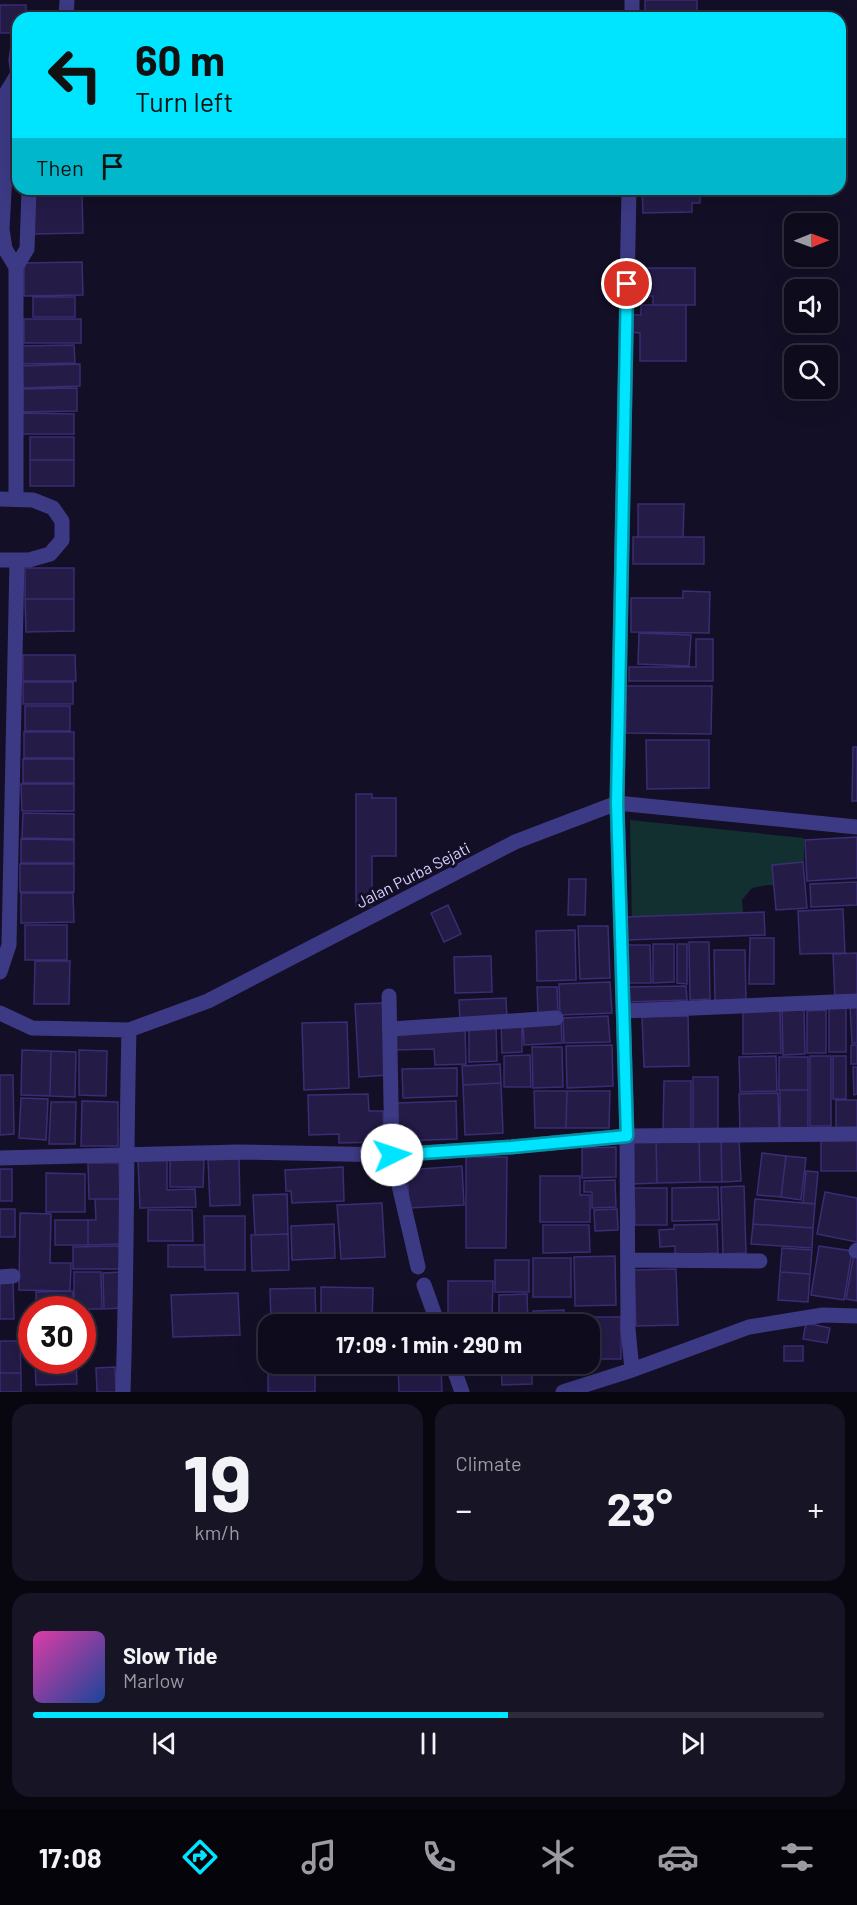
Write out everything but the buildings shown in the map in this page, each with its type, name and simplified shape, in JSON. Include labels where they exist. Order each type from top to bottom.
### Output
[{"type":"street","points":[[12,85],[5,95],[12,155],[2,229],[5,249],[16,267]]},
{"type":"street","points":[[16,499],[16,267],[27,249],[29,195]]},
{"type":"street","points":[[628,195],[617,803],[627,1136],[628,1329],[631,1364]]},
{"type":"street","points":[[0,499],[33,500],[53,508],[62,521],[62,540],[50,555],[29,560],[0,560]]},
{"type":"street","points":[[0,972],[9,945],[17,560]]},
{"type":"street","name":"Jalan Purba Sejati","points":[[0,1013],[32,1028],[129,1030],[208,1001],[515,842],[617,803],[857,827]]},
{"type":"street","points":[[389,996],[392,1155],[418,1267]]},
{"type":"street","points":[[623,1011],[857,1001]]},
{"type":"street","points":[[391,1029],[556,1018]]},
{"type":"street","points":[[123,1392],[127,1284],[126,1154],[129,1030]]},
{"type":"street","points":[[0,1158],[238,1152],[392,1155],[627,1136],[857,1134]]},
{"type":"street","points":[[629,1260],[760,1261]]},
{"type":"street","points":[[424,1285],[434,1314]]},
{"type":"street","points":[[563,1392],[631,1364],[748,1327],[823,1315],[857,1316]]},
{"type":"street","points":[[456,1374],[462,1392]]},
{"type":"green space","points":[[630,820],[804,838],[804,879],[785,886],[768,885],[752,888],[742,900],[744,924],[632,926]]},
{"type":"route","points":[[392,1155],[627,1136],[617,803],[627,284]]}]
